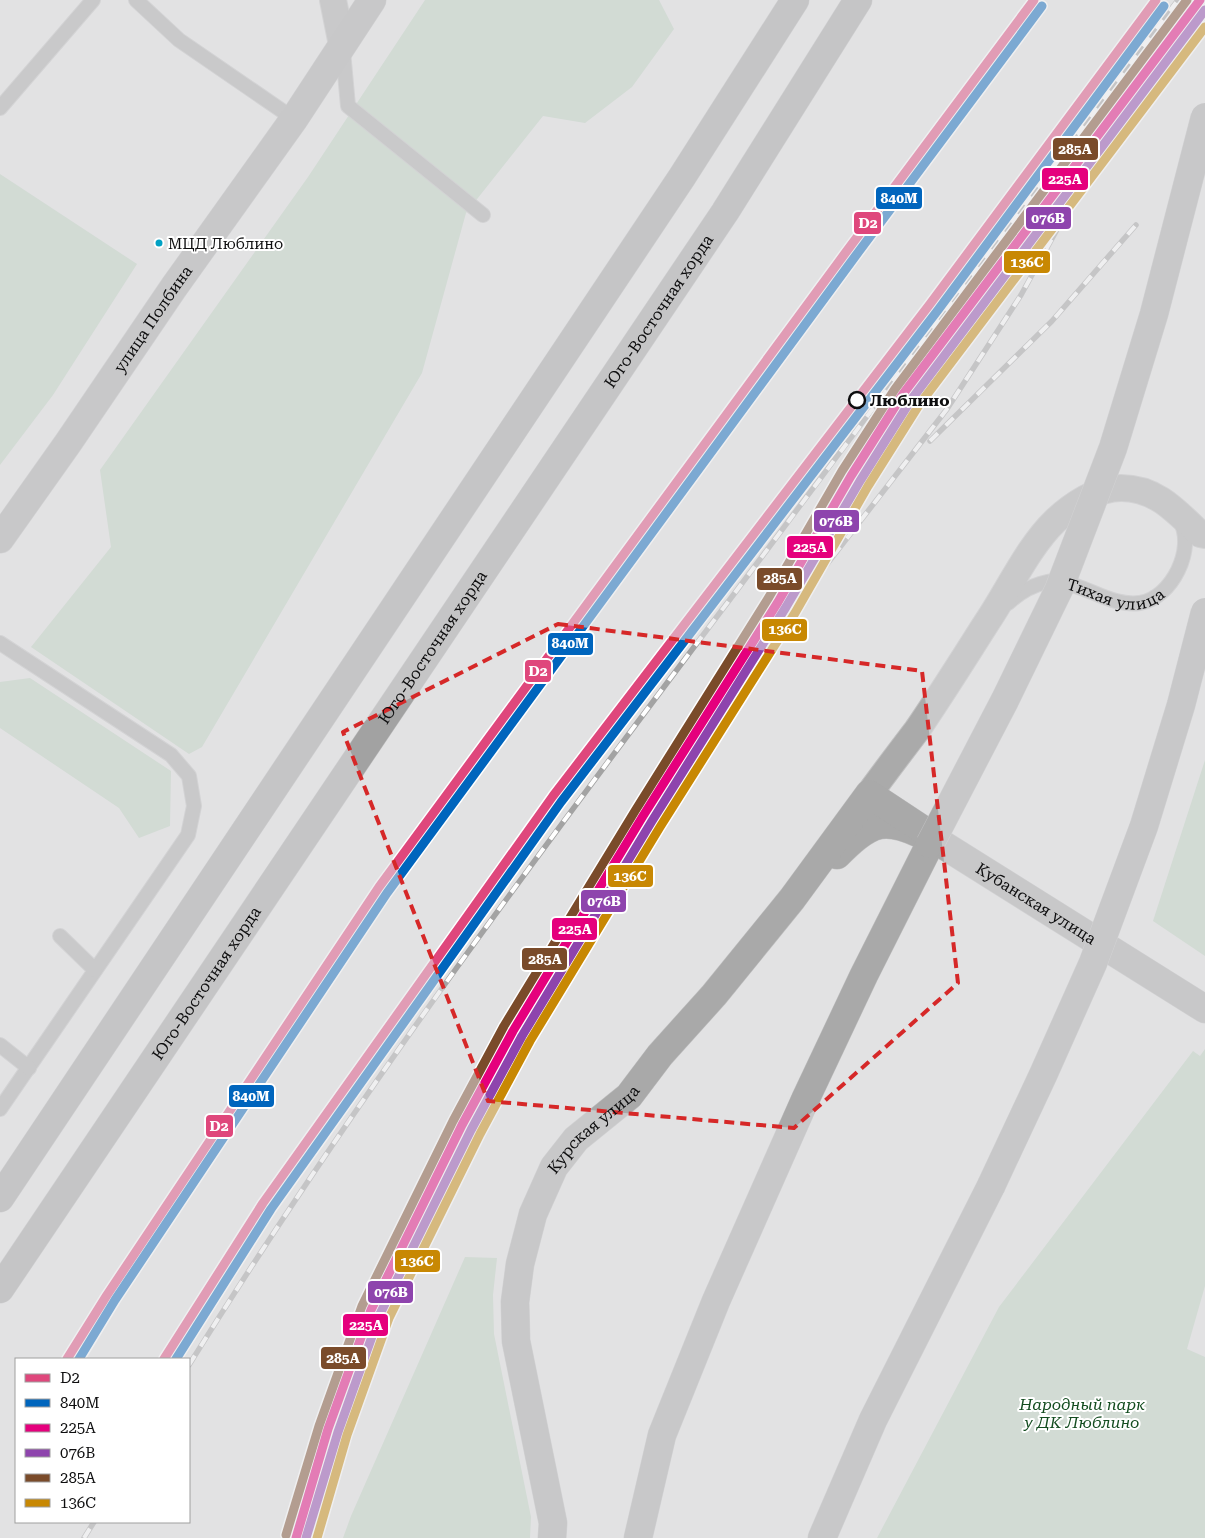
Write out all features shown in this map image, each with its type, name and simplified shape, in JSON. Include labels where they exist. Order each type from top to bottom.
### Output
[{"type":"main road","name":"улица Полбина","points":[[0,539],[174,287],[294,119],[372,0]]},
{"type":"main road","points":[[0,1198],[682,177],[795,0]]},
{"type":"main road","name":"Юго-Восточная хорда","points":[[4,1283],[725,212],[858,0]]},
{"type":"main road","points":[[638,1538],[662,1435],[716,1300],[805,1100],[864,975],[1005,700],[1059,589],[1113,448],[1154,314],[1205,117]]},
{"type":"main road","points":[[822,1538],[873,1420],[991,1186],[1093,963],[1144,826],[1181,705],[1205,612]]},
{"type":"main road","name":"Кубанская улица","points":[[870,794],[938,841],[1205,1009]]},
{"type":"main road","name":"Курская улица","points":[[552,1538],[553,1524],[516,1340],[515,1302],[520,1264],[533,1214],[554,1168],[576,1139],[629,1096],[660,1056],[714,995],[792,900],[870,794]]},
{"type":"main road","points":[[792,900],[844,848],[864,832],[880,825],[911,830],[938,841]]},
{"type":"street","points":[[332,0],[342,45]]},
{"type":"street","name":"Тихая улица","points":[[870,794],[917,729],[1037,542],[1055,521],[1100,491],[1120,488],[1142,490],[1159,498],[1173,508],[1200,534],[1205,536]]},
{"type":"lane","points":[[0,108],[93,0]]},
{"type":"lane","points":[[136,0],[179,40],[294,119]]},
{"type":"lane","points":[[342,45],[348,106],[483,215]]},
{"type":"lane","name":"Тихая улица","points":[[988,620],[1021,591],[1048,581],[1072,584],[1116,602],[1140,603],[1160,595],[1172,582],[1180,565],[1185,546],[1183,526],[1173,508]]},
{"type":"lane","points":[[0,643],[172,755],[189,776],[194,806],[188,835],[0,1109]]},
{"type":"lane","points":[[60,936],[95,970]]},
{"type":"lane","points":[[0,1045],[29,1068]]},
{"type":"highlighted area","points":[[558,624],[922,671],[958,983],[794,1128],[488,1101],[343,732]]},
{"type":"green space","points":[[425,0],[659,0],[674,29],[632,87],[585,123],[543,116],[466,213],[422,373],[202,747],[189,754],[31,647],[111,547],[100,470],[308,177]]},
{"type":"green space","points":[[0,174],[137,264],[53,395],[0,465]]},
{"type":"green space","points":[[30,678],[171,771],[170,826],[139,838],[119,808],[0,728],[0,682]]},
{"type":"green space","points":[[1205,760],[1205,956],[1153,921]]},
{"type":"green space","name":"Народный парк у ДК Люблино","points":[[1205,1049],[1205,1286],[1187,1349],[1205,1357],[1205,1538],[877,1538],[999,1307],[1193,1051],[1200,1056]]},
{"type":"green space","points":[[465,1257],[497,1258],[493,1295],[494,1334],[531,1517],[530,1538],[343,1538],[351,1516]]},
{"type":"railway","points":[[190,1363],[318,1166],[454,971],[594,780],[1178,0]]},
{"type":"railway","points":[[298,1538],[387,1317],[475,1134],[526,1039],[582,953],[767,652],[810,586],[947,409],[1021,295],[1115,124],[1175,34]]},
{"type":"railway","points":[[930,441],[1052,321],[1136,225]]},
{"type":"railway","points":[[319,1538],[365,1386]]},
{"type":"railway","points":[[84,1538],[93,1523]]},
{"type":"transit line","name":"D2","points":[[68,1358],[107,1295],[379,887],[846,252],[1034,0]]},
{"type":"transit line","name":"D2","points":[[165,1358],[263,1203],[553,796],[930,304],[1156,0]]},
{"type":"transit line","name":"285А","points":[[286,1535],[319,1426],[362,1306],[453,1121],[504,1026],[635,811],[769,597],[842,471],[895,389],[1187,0]]},
{"type":"transit line","name":"225А","points":[[296,1538],[328,1429],[371,1310],[462,1125],[513,1031],[643,816],[778,602],[851,476],[903,394],[1200,0]]},
{"type":"transit line","name":"840М","points":[[80,1358],[115,1300],[387,893],[854,258],[1042,6]]},
{"type":"transit line","name":"840М","points":[[177,1358],[271,1209],[561,802],[938,310],[1164,6]]},
{"type":"transit line","name":"076В","points":[[306,1538],[338,1432],[380,1314],[471,1130],[522,1036],[911,400],[1205,10]]},
{"type":"transit line","name":"136С","points":[[317,1538],[347,1435],[389,1318],[480,1134],[530,1041],[660,827],[795,613],[868,486],[919,405],[1205,27]]},
{"type":"place","name":"МЦД Люблино","points":[[159,243]]},
{"type":"place","name":"Люблино","points":[[857,400]]}]
